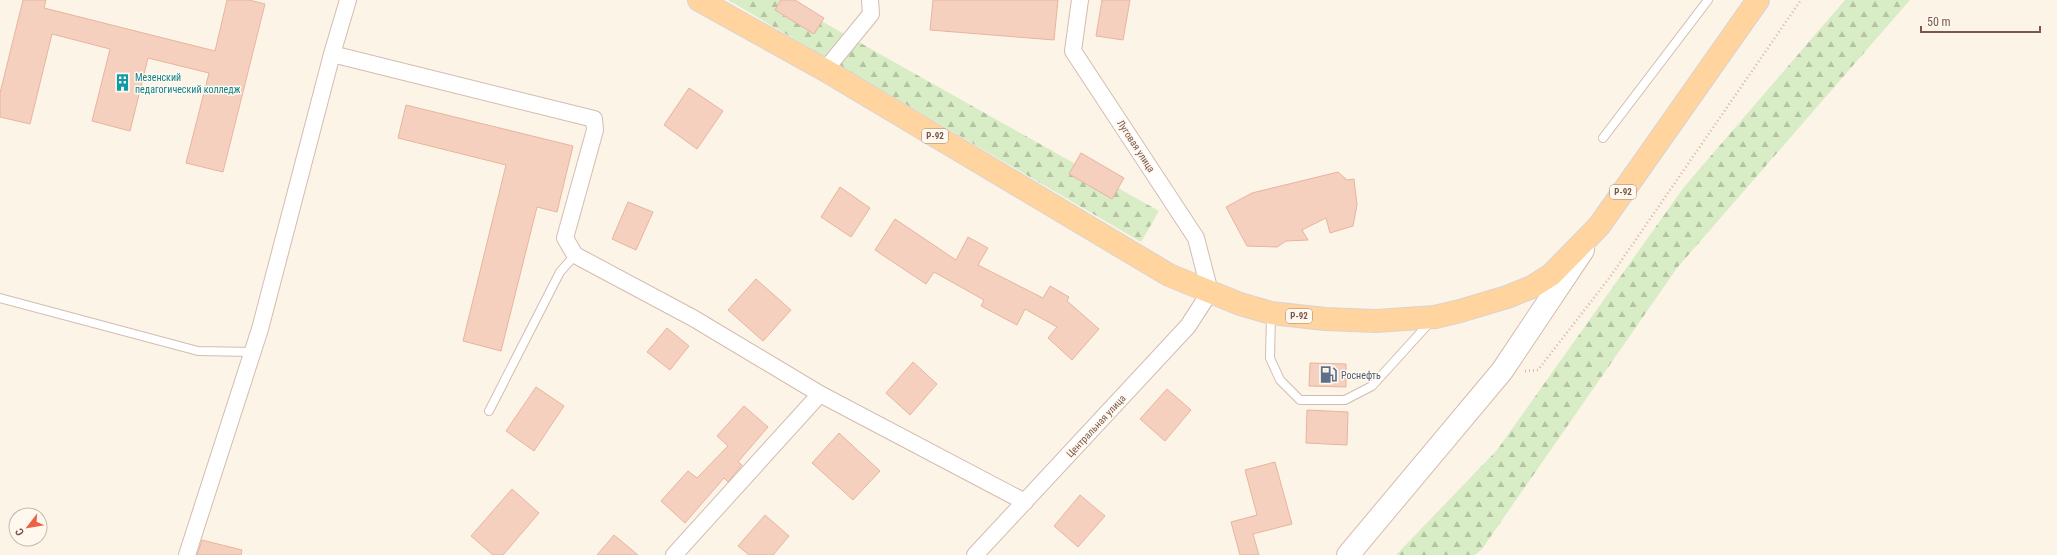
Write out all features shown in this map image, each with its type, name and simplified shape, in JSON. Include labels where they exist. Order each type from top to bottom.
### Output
[{"type":"main road","name":"Р-92","points":[[699,0],[825,70],[1169,275],[1240,304],[1271,313],[1326,319],[1376,321],[1435,317],[1507,297],[1532,287],[1551,275],[1599,226],[1755,1]]},
{"type":"street","points":[[187,555],[252,352],[332,54],[348,0]]},
{"type":"street","points":[[825,70],[871,14],[870,0]]},
{"type":"street","name":"Луговая улица","points":[[1080,0],[1074,51],[1196,238],[1210,292]]},
{"type":"street","points":[[332,54],[594,119],[595,130],[565,238],[575,255],[693,318],[820,394],[1025,502]]},
{"type":"street","points":[[1348,555],[1502,371],[1599,226]]},
{"type":"street","name":"Центральная улица","points":[[975,555],[1188,326],[1210,292]]},
{"type":"street","points":[[674,555],[820,394]]},
{"type":"lane","points":[[1603,138],[1708,0]]},
{"type":"lane","points":[[489,411],[560,272],[575,255]]},
{"type":"lane","points":[[0,298],[198,351],[252,352]]},
{"type":"lane","points":[[1271,313],[1270,358],[1280,380],[1300,400],[1345,400],[1372,386],[1435,317]]},
{"type":"path","points":[[1502,371],[1538,370],[1610,277],[1801,0]]},
{"type":"green space","points":[[728,0],[784,0],[1159,211],[1141,242]]},
{"type":"green space","points":[[1845,0],[1910,0],[1677,268],[1482,549],[1475,555],[1396,555],[1497,450],[1684,187]]},
{"type":"building","name":"Мезенский педагогический колледж","points":[[23,0],[46,0],[44,8],[215,51],[227,0],[249,0],[265,4],[223,172],[186,163],[209,73],[148,58],[130,131],[92,121],[110,49],[52,34],[30,124],[0,117],[0,93]]},
{"type":"building","points":[[781,0],[795,0],[824,18],[814,34],[775,10]]},
{"type":"building","points":[[933,0],[1058,0],[1054,40],[930,30]]},
{"type":"building","points":[[1102,0],[1130,0],[1123,40],[1096,36]]},
{"type":"building","points":[[689,88],[723,111],[697,149],[664,125]]},
{"type":"building","points":[[406,105],[573,146],[557,212],[537,207],[501,351],[463,341],[506,165],[398,138]]},
{"type":"building","points":[[1081,153],[1124,178],[1112,199],[1069,174]]},
{"type":"building","points":[[1338,172],[1347,180],[1354,179],[1357,205],[1353,226],[1330,233],[1326,218],[1302,230],[1308,240],[1286,241],[1277,247],[1247,246],[1226,207],[1252,193]]},
{"type":"building","points":[[840,187],[870,208],[851,237],[821,217]]},
{"type":"building","points":[[628,202],[653,212],[636,250],[612,239]]},
{"type":"building","points":[[895,219],[956,260],[968,237],[988,248],[978,265],[1043,298],[1050,286],[1069,297],[1067,301],[1099,329],[1072,360],[1048,338],[1057,327],[1025,309],[1017,325],[981,306],[984,300],[934,272],[926,284],[875,250]]},
{"type":"building","points":[[756,279],[791,310],[763,341],[728,310]]},
{"type":"building","points":[[667,328],[689,346],[670,370],[647,352]]},
{"type":"building","points":[[913,362],[937,384],[910,415],[886,393]]},
{"type":"building","name":"Роснефть","points":[[1310,363],[1346,364],[1346,387],[1309,386]]},
{"type":"building","points":[[536,387],[564,406],[534,451],[506,431]]},
{"type":"building","points":[[1167,389],[1191,410],[1165,441],[1140,419]]},
{"type":"building","points":[[744,406],[768,427],[738,462],[742,465],[728,482],[724,478],[685,523],[661,501],[688,471],[697,478],[728,446],[717,436]]},
{"type":"building","points":[[1307,410],[1348,412],[1347,445],[1306,443]]},
{"type":"building","points":[[839,433],[880,471],[853,500],[812,463]]},
{"type":"building","points":[[1275,462],[1292,524],[1253,534],[1259,555],[1240,555],[1231,522],[1257,515],[1245,470]]},
{"type":"building","points":[[512,489],[539,513],[503,555],[493,555],[471,536]]},
{"type":"building","points":[[1080,495],[1105,516],[1078,547],[1054,526]]},
{"type":"building","points":[[765,515],[789,536],[773,555],[749,555],[738,546]]},
{"type":"building","points":[[614,535],[638,555],[597,555]]},
{"type":"building","points":[[202,540],[242,550],[241,555],[197,555]]},
{"type":"place","name":"Мезенский педагогический колледж","points":[[122,83]]},
{"type":"place","name":"Роснефть","points":[[1328,375]]}]
